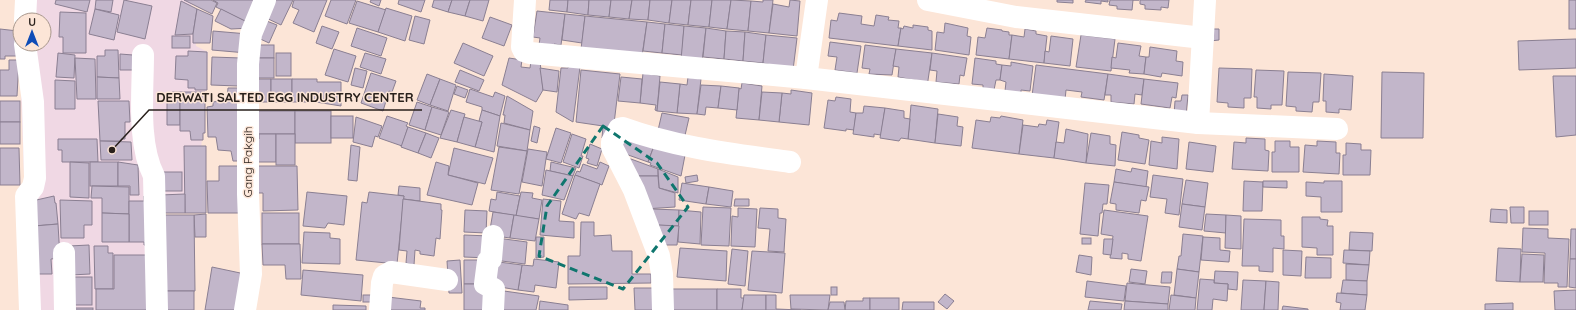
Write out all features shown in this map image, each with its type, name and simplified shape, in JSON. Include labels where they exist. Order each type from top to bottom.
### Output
[{"type":"street","points":[[26,0],[26,12]]},
{"type":"street","points":[[525,0],[522,47],[524,51],[530,53],[806,78],[1198,123],[1337,129]]},
{"type":"street","points":[[806,78],[817,0]]},
{"type":"street","points":[[928,0],[1017,9],[1203,38]]},
{"type":"street","points":[[1198,123],[1205,0]]},
{"type":"street","name":"Gang Pakgih","points":[[245,310],[250,274],[248,194],[248,64],[251,34],[261,8]]},
{"type":"street","points":[[26,52],[33,102],[35,178],[33,188],[26,196],[30,310]]},
{"type":"street","points":[[143,55],[142,121],[148,164],[154,176],[158,310]]},
{"type":"street","points":[[663,310],[662,274],[659,256],[634,190],[612,147],[612,142],[619,129],[623,128],[656,140],[684,146],[790,162]]},
{"type":"street","points":[[492,236],[491,259],[488,261],[485,284],[494,288],[493,310]]},
{"type":"street","points":[[64,253],[65,310]]},
{"type":"street","points":[[380,310],[384,276],[391,272],[447,280]]},
{"type":"highlighted area","points":[[603,126],[657,163],[688,207],[623,289],[539,256],[547,206]]},
{"type":"shaded area","points":[[22,0],[191,0],[196,46],[208,52],[197,208],[155,205],[155,310],[29,310],[21,95],[21,52],[52,52],[52,12],[22,12]]},
{"type":"building","points":[[56,0],[90,0],[87,12],[55,4]]},
{"type":"building","points":[[96,0],[113,0],[111,12],[95,9]]},
{"type":"building","points":[[124,0],[152,6],[145,39],[117,32]]},
{"type":"building","points":[[184,0],[211,0],[217,3],[212,14]]},
{"type":"building","points":[[213,0],[262,0],[251,24],[216,7],[218,3]]},
{"type":"building","points":[[270,0],[293,0],[281,25],[262,16]]},
{"type":"building","points":[[294,0],[327,0],[314,32],[293,23],[299,10],[292,7]]},
{"type":"building","points":[[331,0],[356,0],[347,24],[325,16]]},
{"type":"building","points":[[371,0],[381,0],[379,6],[370,2]]},
{"type":"building","points":[[399,0],[425,0],[421,12],[398,4]]},
{"type":"building","points":[[434,0],[452,0],[448,12],[432,7]]},
{"type":"building","points":[[452,0],[470,0],[465,16],[448,12]]},
{"type":"building","points":[[470,0],[489,0],[483,21],[465,16]]},
{"type":"building","points":[[550,0],[568,0],[567,12],[549,10]]},
{"type":"building","points":[[568,0],[589,0],[588,15],[567,12]]},
{"type":"building","points":[[589,0],[611,0],[609,17],[588,15]]},
{"type":"building","points":[[611,0],[632,0],[629,19],[609,17]]},
{"type":"building","points":[[632,0],[650,0],[648,20],[629,19]]},
{"type":"building","points":[[650,0],[672,0],[669,23],[648,20]]},
{"type":"building","points":[[672,0],[691,0],[688,25],[669,23]]},
{"type":"building","points":[[691,0],[712,0],[709,27],[688,25]]},
{"type":"building","points":[[712,0],[731,0],[727,29],[709,27]]},
{"type":"building","points":[[731,0],[751,1],[748,31],[727,29]]},
{"type":"building","points":[[763,0],[773,0],[769,33],[748,31],[751,1],[763,2]]},
{"type":"building","points":[[790,0],[800,1],[797,36],[769,33],[773,4],[789,7]]},
{"type":"building","points":[[1057,0],[1073,0],[1073,3],[1057,2]]},
{"type":"building","points":[[1086,0],[1108,0],[1108,2],[1101,1],[1101,4],[1085,2]]},
{"type":"building","points":[[1110,0],[1133,0],[1132,10],[1117,9],[1117,6],[1109,5]]},
{"type":"building","points":[[1140,0],[1169,0],[1168,8],[1161,7],[1161,10],[1145,9],[1145,5],[1140,4]]},
{"type":"building","points":[[1569,0],[1576,0],[1576,29],[1569,29]]},
{"type":"building","points":[[181,1],[197,9],[193,34],[175,35]]},
{"type":"building","points":[[357,1],[386,10],[378,32],[349,23]]},
{"type":"building","points":[[386,8],[412,16],[405,41],[378,32]]},
{"type":"building","points":[[95,9],[119,15],[114,40],[89,34]]},
{"type":"building","points":[[197,9],[213,16],[210,43],[193,43]]},
{"type":"building","points":[[221,9],[251,24],[250,28],[231,29],[215,21]]},
{"type":"building","points":[[537,11],[565,14],[561,45],[539,45],[540,38],[533,37]]},
{"type":"building","points":[[60,12],[86,13],[86,53],[63,53],[63,37],[59,37]]},
{"type":"building","points":[[839,13],[862,16],[861,24],[874,26],[876,15],[889,17],[888,20],[899,21],[898,28],[901,28],[898,46],[829,38],[831,20],[837,21]]},
{"type":"building","points":[[565,14],[585,16],[582,43],[562,40]]},
{"type":"building","points":[[415,16],[430,20],[424,44],[409,40]]},
{"type":"building","points":[[585,16],[647,22],[642,56],[581,49]]},
{"type":"building","points":[[490,17],[512,25],[504,46],[482,38]]},
{"type":"building","points":[[264,20],[277,25],[269,43],[256,37]]},
{"type":"building","points":[[647,22],[665,24],[662,53],[643,51]]},
{"type":"building","points":[[945,23],[968,28],[967,36],[971,37],[969,55],[935,50],[937,32],[944,33]]},
{"type":"building","points":[[665,24],[684,26],[682,55],[662,53]]},
{"type":"building","points":[[913,25],[928,27],[928,30],[932,31],[932,50],[898,46],[901,28],[903,29],[904,26],[913,28]]},
{"type":"building","points":[[322,26],[339,32],[332,49],[316,43]]},
{"type":"building","points":[[684,26],[706,28],[702,62],[681,60]]},
{"type":"building","points":[[357,28],[387,38],[381,56],[351,46]]},
{"type":"building","points":[[706,28],[726,31],[724,59],[703,57]]},
{"type":"building","points":[[987,28],[1002,30],[1009,32],[1009,35],[1012,35],[1009,59],[976,55],[978,37],[985,38]]},
{"type":"building","points":[[0,29],[12,30],[12,52],[17,52],[17,56],[5,56],[5,59],[0,59]]},
{"type":"building","points":[[1025,29],[1036,31],[1036,34],[1047,36],[1044,63],[1009,59],[1012,35],[1024,37]]},
{"type":"building","points":[[1209,29],[1219,29],[1219,40],[1210,41]]},
{"type":"building","points":[[213,31],[248,34],[247,53],[212,50]]},
{"type":"building","points":[[726,31],[745,32],[743,61],[724,59]]},
{"type":"building","points":[[745,32],[766,35],[763,63],[743,61]]},
{"type":"building","points":[[766,35],[797,38],[793,70],[763,63]]},
{"type":"building","points":[[1081,35],[1115,39],[1111,71],[1076,67]]},
{"type":"building","points":[[172,36],[190,36],[190,48],[172,48]]},
{"type":"building","points":[[1051,36],[1073,39],[1070,66],[1044,63],[1045,51],[1049,52]]},
{"type":"building","points":[[1576,39],[1576,68],[1519,70],[1518,41]]},
{"type":"building","points":[[830,42],[861,46],[857,73],[835,70],[837,57],[828,56]]},
{"type":"building","points":[[463,43],[493,56],[484,76],[454,63]]},
{"type":"building","points":[[1118,43],[1141,46],[1139,56],[1146,57],[1144,74],[1129,73],[1130,70],[1111,68],[1112,57],[1116,58]]},
{"type":"building","points":[[255,45],[274,45],[274,58],[255,58]]},
{"type":"building","points":[[865,45],[896,49],[892,75],[869,74],[870,69],[862,68]]},
{"type":"building","points":[[1150,47],[1177,51],[1176,61],[1183,62],[1182,76],[1162,73],[1161,77],[1144,74],[1146,57],[1149,57]]},
{"type":"building","points":[[334,49],[356,56],[348,82],[325,75]]},
{"type":"building","points":[[896,49],[932,53],[927,87],[919,81],[898,77],[899,67],[893,66]]},
{"type":"building","points":[[105,50],[118,50],[119,78],[97,77],[97,56],[105,56]]},
{"type":"building","points":[[188,51],[207,52],[207,90],[195,90],[195,88],[188,88],[188,80],[175,79],[176,56],[188,56]]},
{"type":"building","points":[[58,53],[75,55],[74,78],[56,77]]},
{"type":"building","points":[[276,53],[291,53],[291,76],[276,76]]},
{"type":"building","points":[[365,53],[386,59],[381,74],[360,67]]},
{"type":"building","points":[[932,53],[967,58],[964,76],[960,75],[959,84],[936,82],[937,71],[930,70]]},
{"type":"building","points":[[120,54],[133,55],[134,70],[120,70]]},
{"type":"building","points":[[212,57],[241,58],[238,86],[211,85]]},
{"type":"building","points":[[75,58],[95,59],[96,99],[77,99]]},
{"type":"building","points":[[255,58],[274,58],[274,78],[255,78]]},
{"type":"building","points":[[509,58],[522,60],[521,67],[530,68],[531,61],[540,61],[543,90],[536,102],[502,85]]},
{"type":"building","points":[[975,58],[996,61],[996,64],[1002,65],[1000,80],[996,80],[994,90],[983,88],[983,85],[972,84]]},
{"type":"building","points":[[9,60],[19,60],[17,96],[0,96],[0,70],[9,70]]},
{"type":"building","points":[[1011,62],[1033,66],[1030,91],[1021,90],[1021,93],[1005,91],[1006,82],[1000,80],[1002,65],[1011,66]]},
{"type":"building","points":[[569,65],[580,67],[573,122],[556,112],[561,68],[568,68]]},
{"type":"building","points":[[1036,65],[1108,74],[1104,100],[1081,97],[1082,92],[1066,90],[1065,100],[1032,96]]},
{"type":"building","points":[[355,68],[367,71],[363,88],[351,85]]},
{"type":"building","points":[[540,68],[559,71],[557,92],[543,90]]},
{"type":"building","points":[[1219,68],[1252,69],[1251,98],[1244,98],[1244,108],[1228,107],[1228,103],[1217,102]]},
{"type":"building","points":[[460,70],[484,80],[479,91],[455,82]]},
{"type":"building","points":[[581,70],[620,74],[613,132],[605,139],[602,138],[603,126],[576,122]]},
{"type":"building","points":[[1256,70],[1284,71],[1282,105],[1271,105],[1271,109],[1257,108],[1257,97],[1254,97]]},
{"type":"building","points":[[1288,72],[1321,73],[1319,102],[1313,102],[1312,112],[1296,111],[1296,107],[1286,106]]},
{"type":"building","points":[[1382,72],[1424,73],[1423,138],[1381,138]]},
{"type":"building","points":[[371,73],[396,81],[392,92],[389,91],[383,111],[361,103]]},
{"type":"building","points":[[643,73],[660,76],[657,111],[655,110],[656,105],[640,103]]},
{"type":"building","points":[[427,74],[440,79],[430,105],[417,100]]},
{"type":"building","points":[[1108,74],[1144,79],[1142,95],[1135,94],[1134,104],[1111,102],[1111,95],[1105,95]]},
{"type":"building","points":[[1324,74],[1353,76],[1351,110],[1339,109],[1339,113],[1326,112],[1326,101],[1323,101]]},
{"type":"building","points":[[1553,76],[1576,76],[1576,135],[1556,137]]},
{"type":"building","points":[[97,77],[119,78],[120,99],[97,99]]},
{"type":"building","points":[[621,77],[642,79],[640,103],[618,101]]},
{"type":"building","points":[[688,77],[701,79],[697,114],[677,113],[680,84],[687,85]]},
{"type":"building","points":[[253,79],[271,79],[271,102],[254,102]]},
{"type":"building","points":[[271,79],[292,79],[292,102],[271,102]]},
{"type":"building","points":[[292,79],[317,79],[317,82],[341,82],[341,106],[316,102],[292,102]]},
{"type":"building","points":[[440,79],[456,85],[448,111],[430,105]]},
{"type":"building","points":[[1144,79],[1178,83],[1176,98],[1172,97],[1170,108],[1141,104]]},
{"type":"building","points":[[55,80],[75,81],[75,109],[55,109]]},
{"type":"building","points":[[660,82],[680,84],[677,113],[657,111]]},
{"type":"building","points":[[742,83],[762,86],[759,120],[736,118],[739,88],[741,89]]},
{"type":"building","points":[[701,85],[721,86],[718,108],[706,107],[705,115],[697,114]]},
{"type":"building","points":[[457,86],[468,90],[465,98],[454,94]]},
{"type":"building","points":[[721,86],[739,88],[737,110],[718,108]]},
{"type":"building","points":[[228,88],[246,88],[246,161],[233,161],[231,151],[218,150],[216,137],[208,137],[207,107],[213,106],[213,102],[227,100]]},
{"type":"building","points":[[470,89],[493,97],[495,92],[505,96],[500,116],[482,110],[482,107],[466,102]]},
{"type":"building","points":[[791,90],[812,93],[809,125],[779,122],[782,93],[791,94]]},
{"type":"building","points":[[172,92],[180,92],[180,125],[167,125],[167,99],[172,100]]},
{"type":"building","points":[[180,92],[205,92],[205,133],[203,133],[203,140],[191,140],[190,131],[180,131]]},
{"type":"building","points":[[762,92],[782,93],[779,122],[759,120]]},
{"type":"building","points":[[1182,95],[1188,95],[1186,116],[1174,115],[1175,101],[1181,101]]},
{"type":"building","points":[[507,96],[533,111],[530,130],[504,123],[505,115],[503,115]]},
{"type":"building","points":[[836,97],[851,99],[850,112],[856,113],[854,130],[846,129],[846,131],[824,128],[828,100],[835,101]]},
{"type":"building","points":[[0,101],[20,101],[20,122],[0,122]]},
{"type":"building","points":[[98,101],[129,101],[130,122],[125,122],[125,139],[121,139],[121,141],[100,141]]},
{"type":"building","points":[[417,102],[432,107],[425,130],[409,125]]},
{"type":"building","points":[[911,105],[938,109],[935,143],[908,139]]},
{"type":"building","points":[[864,106],[885,108],[881,135],[874,134],[874,137],[853,134],[856,113],[863,113]]},
{"type":"building","points":[[432,107],[449,112],[441,135],[425,130]]},
{"type":"building","points":[[885,108],[904,111],[904,118],[910,119],[908,139],[901,138],[899,141],[880,138]]},
{"type":"building","points":[[451,110],[465,114],[457,142],[440,138]]},
{"type":"building","points":[[482,110],[500,116],[494,152],[475,147],[482,122],[479,121]]},
{"type":"building","points":[[255,111],[295,111],[295,134],[255,134]]},
{"type":"building","points":[[295,111],[331,111],[331,143],[295,143]]},
{"type":"building","points":[[662,113],[689,118],[683,144],[656,139]]},
{"type":"building","points":[[938,114],[958,117],[957,126],[963,127],[961,146],[935,143]]},
{"type":"building","points":[[331,116],[353,116],[353,138],[331,138]]},
{"type":"building","points":[[387,116],[408,123],[402,146],[379,138]]},
{"type":"building","points":[[1001,116],[1023,120],[1019,154],[972,148],[976,120],[990,122],[991,117],[1000,118]]},
{"type":"building","points":[[356,117],[382,126],[378,137],[375,136],[372,147],[353,142]]},
{"type":"building","points":[[464,117],[482,122],[475,147],[457,142]]},
{"type":"building","points":[[1047,120],[1059,122],[1054,158],[1019,154],[1023,125],[1038,127],[1039,124],[1046,125]]},
{"type":"building","points":[[0,122],[20,122],[20,144],[0,144]]},
{"type":"building","points":[[501,123],[530,130],[527,151],[497,146]]},
{"type":"building","points":[[534,126],[540,128],[537,143],[531,141]]},
{"type":"building","points":[[408,127],[426,133],[418,153],[401,147]]},
{"type":"building","points":[[556,128],[571,133],[561,163],[546,159]]},
{"type":"building","points":[[1066,129],[1088,134],[1086,163],[1054,158],[1056,142],[1064,143]]},
{"type":"building","points":[[625,132],[655,143],[648,162],[617,151]]},
{"type":"building","points":[[1122,132],[1139,135],[1139,138],[1149,140],[1145,164],[1118,160]]},
{"type":"building","points":[[426,133],[439,138],[431,158],[418,153]]},
{"type":"building","points":[[1091,133],[1110,136],[1110,144],[1116,145],[1115,166],[1086,163]]},
{"type":"building","points":[[259,134],[276,134],[276,162],[257,162],[255,139],[259,139]]},
{"type":"building","points":[[276,134],[295,134],[295,165],[276,165]]},
{"type":"building","points":[[572,134],[586,139],[579,168],[563,162]]},
{"type":"building","points":[[1162,137],[1179,139],[1177,169],[1149,165],[1151,141],[1162,143]]},
{"type":"building","points":[[1246,138],[1265,139],[1265,150],[1269,151],[1268,171],[1232,169],[1234,142],[1246,143]]},
{"type":"building","points":[[58,139],[97,139],[98,162],[62,162],[62,150],[58,150]]},
{"type":"building","points":[[100,141],[131,142],[132,160],[101,160]]},
{"type":"building","points":[[1275,141],[1290,141],[1290,147],[1299,147],[1299,172],[1272,172],[1272,152],[1275,152]]},
{"type":"building","points":[[1317,141],[1336,142],[1336,153],[1340,153],[1339,174],[1303,172],[1305,145],[1317,146]]},
{"type":"building","points":[[1189,142],[1216,146],[1213,172],[1186,169]]},
{"type":"building","points":[[1346,143],[1361,144],[1361,150],[1371,150],[1370,175],[1343,175],[1343,155],[1346,155]]},
{"type":"building","points":[[590,144],[602,149],[597,166],[587,163],[589,159],[586,158]]},
{"type":"building","points":[[351,145],[360,147],[357,181],[348,180]]},
{"type":"building","points":[[184,146],[206,146],[206,213],[185,213]]},
{"type":"building","points":[[654,146],[686,150],[681,176],[650,165],[651,163],[648,162]]},
{"type":"building","points":[[499,147],[527,151],[519,194],[491,190]]},
{"type":"building","points":[[0,148],[19,148],[20,185],[0,185]]},
{"type":"building","points":[[454,148],[493,158],[485,184],[448,175]]},
{"type":"building","points":[[528,149],[547,152],[542,186],[522,182]]},
{"type":"building","points":[[631,159],[658,169],[658,176],[639,176],[623,161]]},
{"type":"building","points":[[70,162],[89,163],[89,198],[70,197]]},
{"type":"building","points":[[90,162],[118,162],[118,186],[90,186]]},
{"type":"building","points":[[118,162],[138,165],[139,195],[130,195],[130,186],[118,186]]},
{"type":"building","points":[[436,162],[449,166],[448,175],[478,183],[472,205],[427,195]]},
{"type":"building","points":[[551,162],[576,168],[573,176],[550,171]]},
{"type":"building","points":[[600,162],[609,166],[602,185],[575,175],[577,171],[580,172],[583,164],[597,169]]},
{"type":"building","points":[[219,166],[245,166],[245,213],[208,213],[207,181],[219,181]]},
{"type":"building","points":[[255,166],[297,166],[298,210],[263,211],[263,193],[255,193]]},
{"type":"building","points":[[1132,168],[1148,171],[1146,187],[1114,182],[1116,169],[1131,172]]},
{"type":"building","points":[[658,169],[678,177],[678,193],[659,188]]},
{"type":"building","points":[[546,170],[573,176],[564,200],[542,195]]},
{"type":"building","points":[[160,172],[182,172],[182,191],[160,191]]},
{"type":"building","points":[[575,175],[600,184],[589,216],[579,213],[576,219],[562,214]]},
{"type":"building","points":[[697,175],[698,181],[686,183],[685,177]]},
{"type":"building","points":[[1153,175],[1183,179],[1179,215],[1165,213],[1167,199],[1150,197]]},
{"type":"building","points":[[639,176],[658,176],[659,188],[675,193],[675,207],[644,209]]},
{"type":"building","points":[[1186,180],[1208,183],[1205,207],[1182,204]]},
{"type":"building","points":[[1244,181],[1263,182],[1262,211],[1243,211]]},
{"type":"building","points":[[1263,181],[1287,181],[1287,188],[1263,187]]},
{"type":"building","points":[[1324,181],[1342,181],[1342,212],[1321,212],[1321,197],[1306,196],[1306,182],[1324,183]]},
{"type":"building","points":[[1114,182],[1149,187],[1146,201],[1141,200],[1139,213],[1116,210],[1116,204],[1110,203]]},
{"type":"building","points":[[682,183],[709,187],[706,204],[679,200]]},
{"type":"building","points":[[1085,183],[1109,185],[1107,204],[1103,204],[1102,213],[1100,213],[1098,236],[1080,234]]},
{"type":"building","points":[[92,186],[129,187],[129,214],[102,213],[102,198],[91,198]]},
{"type":"building","points":[[399,186],[420,188],[420,201],[403,199],[404,196],[398,195]]},
{"type":"building","points":[[709,187],[733,191],[731,207],[706,204]]},
{"type":"building","points":[[307,192],[347,196],[344,225],[328,223],[325,228],[303,226]]},
{"type":"building","points":[[369,192],[404,196],[397,264],[356,260],[362,202],[367,203]]},
{"type":"building","points":[[497,192],[520,196],[516,216],[489,211],[491,199],[496,200]]},
{"type":"building","points":[[521,192],[533,193],[532,198],[542,200],[539,219],[516,216]]},
{"type":"building","points":[[185,194],[185,213],[160,213],[160,195]]},
{"type":"building","points":[[54,196],[58,224],[34,226],[32,201]]},
{"type":"building","points":[[144,196],[151,245],[144,245],[144,242],[129,242],[129,201],[144,201]]},
{"type":"building","points":[[403,199],[441,204],[442,210],[440,239],[436,238],[434,256],[420,254],[420,251],[415,250],[414,265],[406,263],[407,251],[399,250]]},
{"type":"building","points":[[543,199],[561,201],[559,221],[574,222],[574,238],[540,235]]},
{"type":"building","points":[[735,199],[749,199],[749,206],[734,206]]},
{"type":"building","points":[[60,200],[92,201],[92,225],[84,225],[84,238],[61,238]]},
{"type":"building","points":[[1182,204],[1205,207],[1202,230],[1179,227]]},
{"type":"building","points":[[703,207],[731,208],[729,246],[701,245]]},
{"type":"building","points":[[1510,207],[1524,207],[1524,223],[1511,223]]},
{"type":"building","points":[[738,208],[757,209],[755,247],[731,246],[732,216],[738,217]]},
{"type":"building","points":[[760,208],[778,209],[778,218],[786,219],[784,252],[768,251],[770,229],[758,228]]},
{"type":"building","points":[[652,209],[679,210],[679,226],[651,225]]},
{"type":"building","points":[[1491,209],[1507,210],[1507,223],[1490,222]]},
{"type":"building","points":[[465,210],[487,211],[486,233],[464,232]]},
{"type":"building","points":[[679,210],[701,212],[700,244],[678,242]]},
{"type":"building","points":[[1104,210],[1148,216],[1141,261],[1128,259],[1128,254],[1122,253],[1122,259],[1110,258],[1113,236],[1101,234]]},
{"type":"building","points":[[1529,211],[1548,211],[1548,225],[1529,225]]},
{"type":"building","points":[[493,212],[514,215],[510,238],[489,235]]},
{"type":"building","points":[[102,213],[129,214],[129,242],[102,242]]},
{"type":"building","points":[[262,213],[299,213],[299,244],[262,244]]},
{"type":"building","points":[[206,214],[206,237],[195,237],[194,215]]},
{"type":"building","points":[[1206,214],[1226,215],[1226,233],[1204,231]]},
{"type":"building","points":[[161,215],[194,215],[195,291],[161,291]]},
{"type":"building","points":[[514,215],[539,219],[535,241],[510,238]]},
{"type":"building","points":[[1226,215],[1241,216],[1241,249],[1225,248]]},
{"type":"building","points":[[1302,217],[1320,217],[1320,219],[1328,220],[1327,226],[1333,226],[1333,255],[1317,255],[1317,248],[1302,247]]},
{"type":"building","points":[[1244,219],[1281,220],[1281,236],[1284,236],[1284,249],[1273,248],[1273,272],[1259,271],[1259,266],[1242,266]]},
{"type":"building","points":[[581,222],[594,222],[594,236],[611,235],[612,251],[632,251],[632,274],[651,274],[651,283],[568,284],[568,256],[580,256]]},
{"type":"building","points":[[58,224],[60,258],[51,259],[52,274],[35,274],[34,226]]},
{"type":"building","points":[[659,225],[679,226],[677,245],[657,245]]},
{"type":"building","points":[[1523,228],[1548,229],[1548,238],[1569,239],[1567,287],[1558,287],[1558,283],[1544,283],[1545,253],[1522,252]]},
{"type":"building","points":[[1571,229],[1576,229],[1576,259],[1570,259]]},
{"type":"building","points":[[304,232],[330,233],[330,238],[340,239],[340,264],[302,263]]},
{"type":"building","points":[[1350,232],[1373,233],[1372,251],[1349,250]]},
{"type":"building","points":[[1183,234],[1203,236],[1199,272],[1177,269],[1179,256],[1181,256]]},
{"type":"building","points":[[464,235],[490,236],[489,258],[464,257]]},
{"type":"building","points":[[536,237],[544,237],[544,257],[536,258]]},
{"type":"building","points":[[1203,237],[1220,238],[1220,250],[1230,251],[1229,262],[1201,260]]},
{"type":"building","points":[[497,238],[527,242],[525,264],[494,260]]},
{"type":"building","points":[[1082,238],[1091,238],[1091,244],[1082,244]]},
{"type":"building","points":[[1104,239],[1113,239],[1111,255],[1103,254]]},
{"type":"building","points":[[262,244],[300,244],[301,279],[286,279],[285,265],[263,265]]},
{"type":"building","points":[[89,245],[90,274],[71,275],[69,246]]},
{"type":"building","points":[[94,246],[108,246],[108,253],[113,253],[113,289],[95,289]]},
{"type":"building","points":[[680,248],[727,251],[726,281],[677,277]]},
{"type":"building","points":[[1498,248],[1521,249],[1520,282],[1496,281]]},
{"type":"building","points":[[732,249],[748,251],[745,286],[728,284]]},
{"type":"building","points":[[1283,250],[1302,251],[1301,276],[1283,275]]},
{"type":"building","points":[[1344,250],[1370,251],[1369,265],[1343,263]]},
{"type":"building","points":[[752,251],[785,253],[782,293],[748,290]]},
{"type":"building","points":[[1522,254],[1544,255],[1543,282],[1520,282]]},
{"type":"building","points":[[114,255],[152,255],[152,310],[96,310],[96,289],[114,289]]},
{"type":"building","points":[[1079,255],[1092,257],[1091,275],[1076,272]]},
{"type":"building","points":[[1306,257],[1331,258],[1331,278],[1305,278]]},
{"type":"building","points":[[534,259],[559,262],[556,288],[535,285],[534,292],[518,290],[522,265],[533,266]]},
{"type":"building","points":[[1570,259],[1576,259],[1576,288],[1569,287]]},
{"type":"building","points":[[460,260],[462,293],[449,293],[447,261]]},
{"type":"building","points":[[464,260],[483,260],[484,284],[464,284]]},
{"type":"building","points":[[491,261],[522,265],[518,290],[488,285]]},
{"type":"building","points":[[1346,264],[1369,265],[1367,281],[1346,280]]},
{"type":"building","points":[[212,267],[245,274],[242,310],[205,310]]},
{"type":"building","points":[[1131,269],[1147,271],[1145,284],[1129,282]]},
{"type":"building","points":[[1177,269],[1199,272],[1196,298],[1174,295]]},
{"type":"building","points":[[303,270],[363,275],[361,301],[301,295]]},
{"type":"building","points":[[1215,271],[1238,272],[1237,290],[1228,289],[1228,284],[1214,283]]},
{"type":"building","points":[[1162,272],[1172,272],[1171,283],[1161,283]]},
{"type":"building","points":[[69,277],[92,277],[92,305],[69,305]]},
{"type":"building","points":[[1200,279],[1214,280],[1214,283],[1228,284],[1227,301],[1213,299],[1212,310],[1197,310]]},
{"type":"building","points":[[1243,280],[1266,281],[1264,310],[1241,310]]},
{"type":"building","points":[[1343,280],[1367,281],[1367,295],[1341,293]]},
{"type":"building","points":[[1087,281],[1126,286],[1124,301],[1085,297]]},
{"type":"building","points":[[1266,281],[1279,282],[1278,310],[1264,310]]},
{"type":"building","points":[[1127,283],[1170,287],[1168,304],[1125,301]]},
{"type":"building","points":[[464,284],[484,284],[491,310],[464,310]]},
{"type":"building","points":[[569,287],[607,287],[607,299],[569,300]]},
{"type":"building","points":[[831,287],[837,287],[837,295],[831,295]]},
{"type":"building","points":[[634,288],[653,288],[653,310],[635,310]]},
{"type":"building","points":[[666,289],[717,289],[717,310],[666,310]]},
{"type":"building","points":[[717,289],[741,289],[741,298],[744,298],[742,310],[717,310]]},
{"type":"building","points":[[497,290],[539,296],[536,310],[494,310]]},
{"type":"building","points":[[1576,290],[1576,310],[1555,310],[1554,291]]},
{"type":"building","points":[[161,291],[194,291],[194,310],[161,310]]},
{"type":"building","points":[[1337,293],[1367,295],[1365,310],[1340,310],[1341,303],[1336,302]]},
{"type":"building","points":[[945,294],[954,301],[947,309],[938,302]]},
{"type":"building","points":[[363,295],[376,295],[376,302],[363,302]]},
{"type":"building","points":[[744,295],[766,295],[766,310],[742,310]]},
{"type":"building","points":[[766,295],[776,295],[776,309],[801,310],[766,310]]},
{"type":"building","points":[[790,295],[830,295],[828,310],[791,309]]},
{"type":"building","points":[[1171,295],[1196,298],[1195,310],[1169,310]]},
{"type":"building","points":[[388,297],[421,301],[420,308],[425,308],[425,310],[387,310]]},
{"type":"building","points":[[863,298],[870,298],[870,310],[845,310],[846,301],[863,301]]},
{"type":"building","points":[[870,298],[899,298],[899,310],[870,310]]},
{"type":"building","points":[[540,301],[568,305],[568,310],[539,310]]},
{"type":"building","points":[[1090,301],[1122,304],[1121,310],[1088,310]]},
{"type":"building","points":[[1125,301],[1168,304],[1168,310],[1124,310]]},
{"type":"building","points":[[830,302],[844,302],[845,310],[828,310]]},
{"type":"building","points":[[903,302],[934,302],[934,310],[902,310]]},
{"type":"building","points":[[1513,303],[1513,310],[1485,310],[1485,304]]},
{"type":"building","points":[[333,305],[366,306],[366,310],[333,310]]},
{"type":"building","points":[[1283,306],[1308,309],[1308,310],[1282,310]]},
{"type":"building","points":[[69,308],[93,308],[93,310],[69,310]]},
{"type":"place","name":"DERWATI SALTED EGG INDUSTRY CENTER","points":[[112,150]]}]
